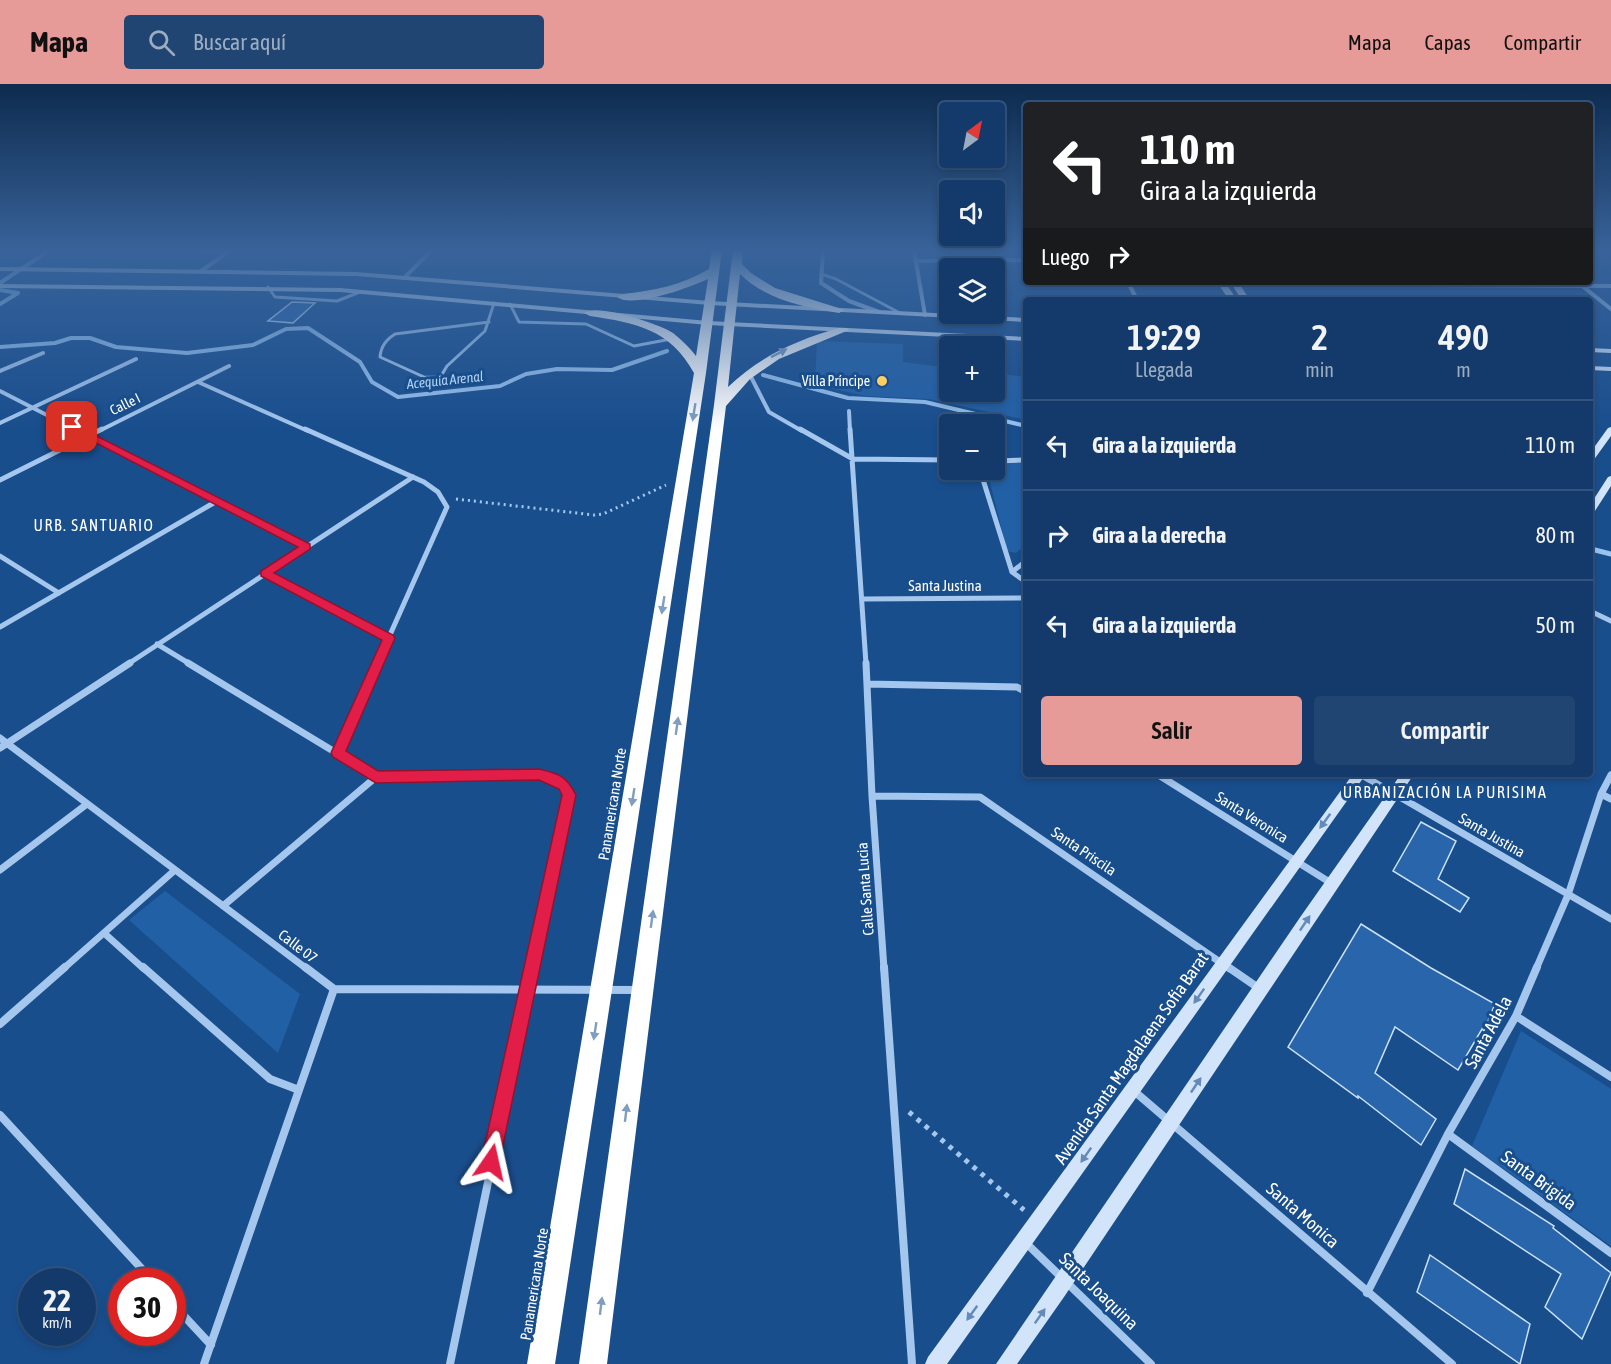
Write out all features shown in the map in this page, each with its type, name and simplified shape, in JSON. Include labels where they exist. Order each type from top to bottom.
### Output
[{"type":"highway","name":"Panamericana Norte","points":[[541,1364],[709,310]]},
{"type":"highway","points":[[593,1364],[732,310]]},
{"type":"highway","points":[[588,319],[640,322],[675,338],[692,354],[700,373]]},
{"type":"highway","points":[[720,405],[732,388],[748,373],[791,347],[843,330]]},
{"type":"main road","points":[[540,310],[588,319],[731,314],[772,310]]},
{"type":"main road","points":[[691,310],[731,314],[784,327],[1023,339]]},
{"type":"main road","points":[[784,327],[777,317],[787,310]]},
{"type":"main road","points":[[832,310],[1023,320]]},
{"type":"main road","points":[[1593,350],[1611,351]]},
{"type":"main road","points":[[1593,368],[1611,369]]},
{"type":"main road","points":[[1593,455],[1611,430]]},
{"type":"main road","points":[[1593,507],[1611,479]]},
{"type":"main road","name":"Avenida Santa Magdalaena Sofia Barat","points":[[935,1364],[1358,777]]},
{"type":"main road","points":[[1006,1364],[1065,1281],[1171,1121],[1406,777]]},
{"type":"street","points":[[873,310],[882,312]]},
{"type":"street","points":[[924,310],[925,315]]},
{"type":"street","points":[[0,371],[44,353]]},
{"type":"street","points":[[0,423],[135,359]]},
{"type":"street","name":"Calle I","points":[[0,480],[229,366]]},
{"type":"street","points":[[748,373],[767,411],[853,459],[939,460]]},
{"type":"street","points":[[198,382],[428,484],[444,498],[447,507],[338,753]]},
{"type":"street","points":[[0,391],[306,547]]},
{"type":"street","name":"Calle Santa Lucia","points":[[849,411],[863,599],[872,796],[912,1364]]},
{"type":"street","points":[[1005,460],[1023,460]]},
{"type":"street","points":[[0,748],[413,477]]},
{"type":"street","points":[[983,480],[1012,572],[1023,580]]},
{"type":"street","points":[[0,627],[217,501]]},
{"type":"street","points":[[0,556],[58,593]]},
{"type":"street","points":[[1012,572],[1023,563]]},
{"type":"street","points":[[265,574],[389,638]]},
{"type":"street","name":"Santa Justina","points":[[863,599],[1023,598]]},
{"type":"street","points":[[1593,612],[1611,621]]},
{"type":"street","points":[[157,644],[376,777],[539,775],[555,779],[564,785],[569,795],[526,990],[450,1364]]},
{"type":"street","points":[[867,684],[1017,687],[1023,690]]},
{"type":"street","name":"Calle 07","points":[[0,738],[334,989]]},
{"type":"street","name":"Santa Adela","points":[[1367,1293],[1448,1134],[1516,1016],[1568,894],[1601,794],[1611,775]]},
{"type":"street","points":[[223,906],[376,777]]},
{"type":"street","name":"Santa Veronica","points":[[1162,777],[1332,883]]},
{"type":"street","name":"Santa Justina","points":[[1365,777],[1611,919]]},
{"type":"street","points":[[1601,794],[1611,800]]},
{"type":"street","name":"Santa Priscila","points":[[872,796],[980,797],[1261,989]]},
{"type":"street","points":[[0,870],[87,804]]},
{"type":"street","points":[[0,1024],[175,870]]},
{"type":"street","points":[[104,933],[270,1079],[299,1090]]},
{"type":"street","points":[[204,1364],[334,989],[642,990]]},
{"type":"street","points":[[1516,1016],[1611,1077]]},
{"type":"street","name":"Santa Monica","points":[[1133,1090],[1452,1364]]},
{"type":"street","points":[[0,1115],[141,1268]]},
{"type":"street","name":"Santa Brigida","points":[[1448,1134],[1611,1253]]},
{"type":"street","name":"Santa Joaquina","points":[[1024,1242],[1150,1364]]},
{"type":"street","points":[[186,1318],[211,1345]]},
{"type":"lane","points":[[441,376],[447,366],[485,331],[492,310]]},
{"type":"lane","points":[[513,310],[519,322],[588,319],[634,346],[675,338]]},
{"type":"lane","points":[[892,310],[900,314]]},
{"type":"lane","points":[[476,378],[424,377],[380,357],[381,349],[387,339],[394,334],[489,322]]},
{"type":"path","points":[[444,498],[603,514],[684,477]]},
{"type":"path","points":[[894,1100],[1039,1222]]},
{"type":"shaded area","name":"Villa Príncipe","points":[[817,341],[903,344],[903,362],[939,367],[939,401],[866,396],[815,385]]},
{"type":"shaded area","name":"Villa Príncipe","points":[[1005,374],[1023,377],[1023,419],[943,402],[1005,402]]},
{"type":"shaded area","points":[[1005,463],[1023,463],[1023,547],[1016,553],[1007,551],[989,480],[1005,480]]},
{"type":"shaded area","points":[[165,891],[300,994],[278,1053],[129,920]]},
{"type":"shaded area","points":[[1521,1031],[1611,1089],[1611,1246],[1472,1146]]},
{"type":"building","points":[[282,310],[308,310],[293,323],[268,321]]},
{"type":"building","points":[[1421,822],[1456,841],[1438,879],[1469,898],[1460,912],[1393,871]]},
{"type":"building","points":[[1361,924],[1431,968],[1495,1004],[1484,1031],[1482,1029],[1458,1070],[1395,1027],[1375,1073],[1436,1119],[1421,1145],[1358,1096],[1358,1098],[1288,1047]]},
{"type":"building","points":[[1465,1169],[1554,1226],[1553,1228],[1611,1273],[1582,1339],[1545,1307],[1561,1274],[1454,1204]]},
{"type":"building","points":[[1430,1255],[1530,1324],[1520,1364],[1417,1292]]},
{"type":"waterway","name":"Acequia Arenal","points":[[0,347],[55,343],[71,338],[90,338],[116,347],[187,353],[253,345],[286,329],[308,328],[360,362],[372,382],[398,397],[500,386],[526,374],[557,369],[612,370],[667,351]]},
{"type":"waterway","name":"Acequia Arenal","points":[[763,375],[848,398],[925,402],[1023,425]]},
{"type":"waterway","name":"Acequia Arenal","points":[[1595,550],[1611,554]]},
{"type":"place","name":"Villa Príncipe","points":[[882,381]]},
{"type":"district","name":"URB. SANTUARIO","points":[[94,525]]},
{"type":"district","name":"URBANIZACIÓN LA PURISIMA","points":[[1445,792]]},
{"type":"route","points":[[72,427],[306,547],[265,574],[389,638],[338,753],[376,777],[539,775],[555,779],[564,785],[569,795],[491,1162]]}]
